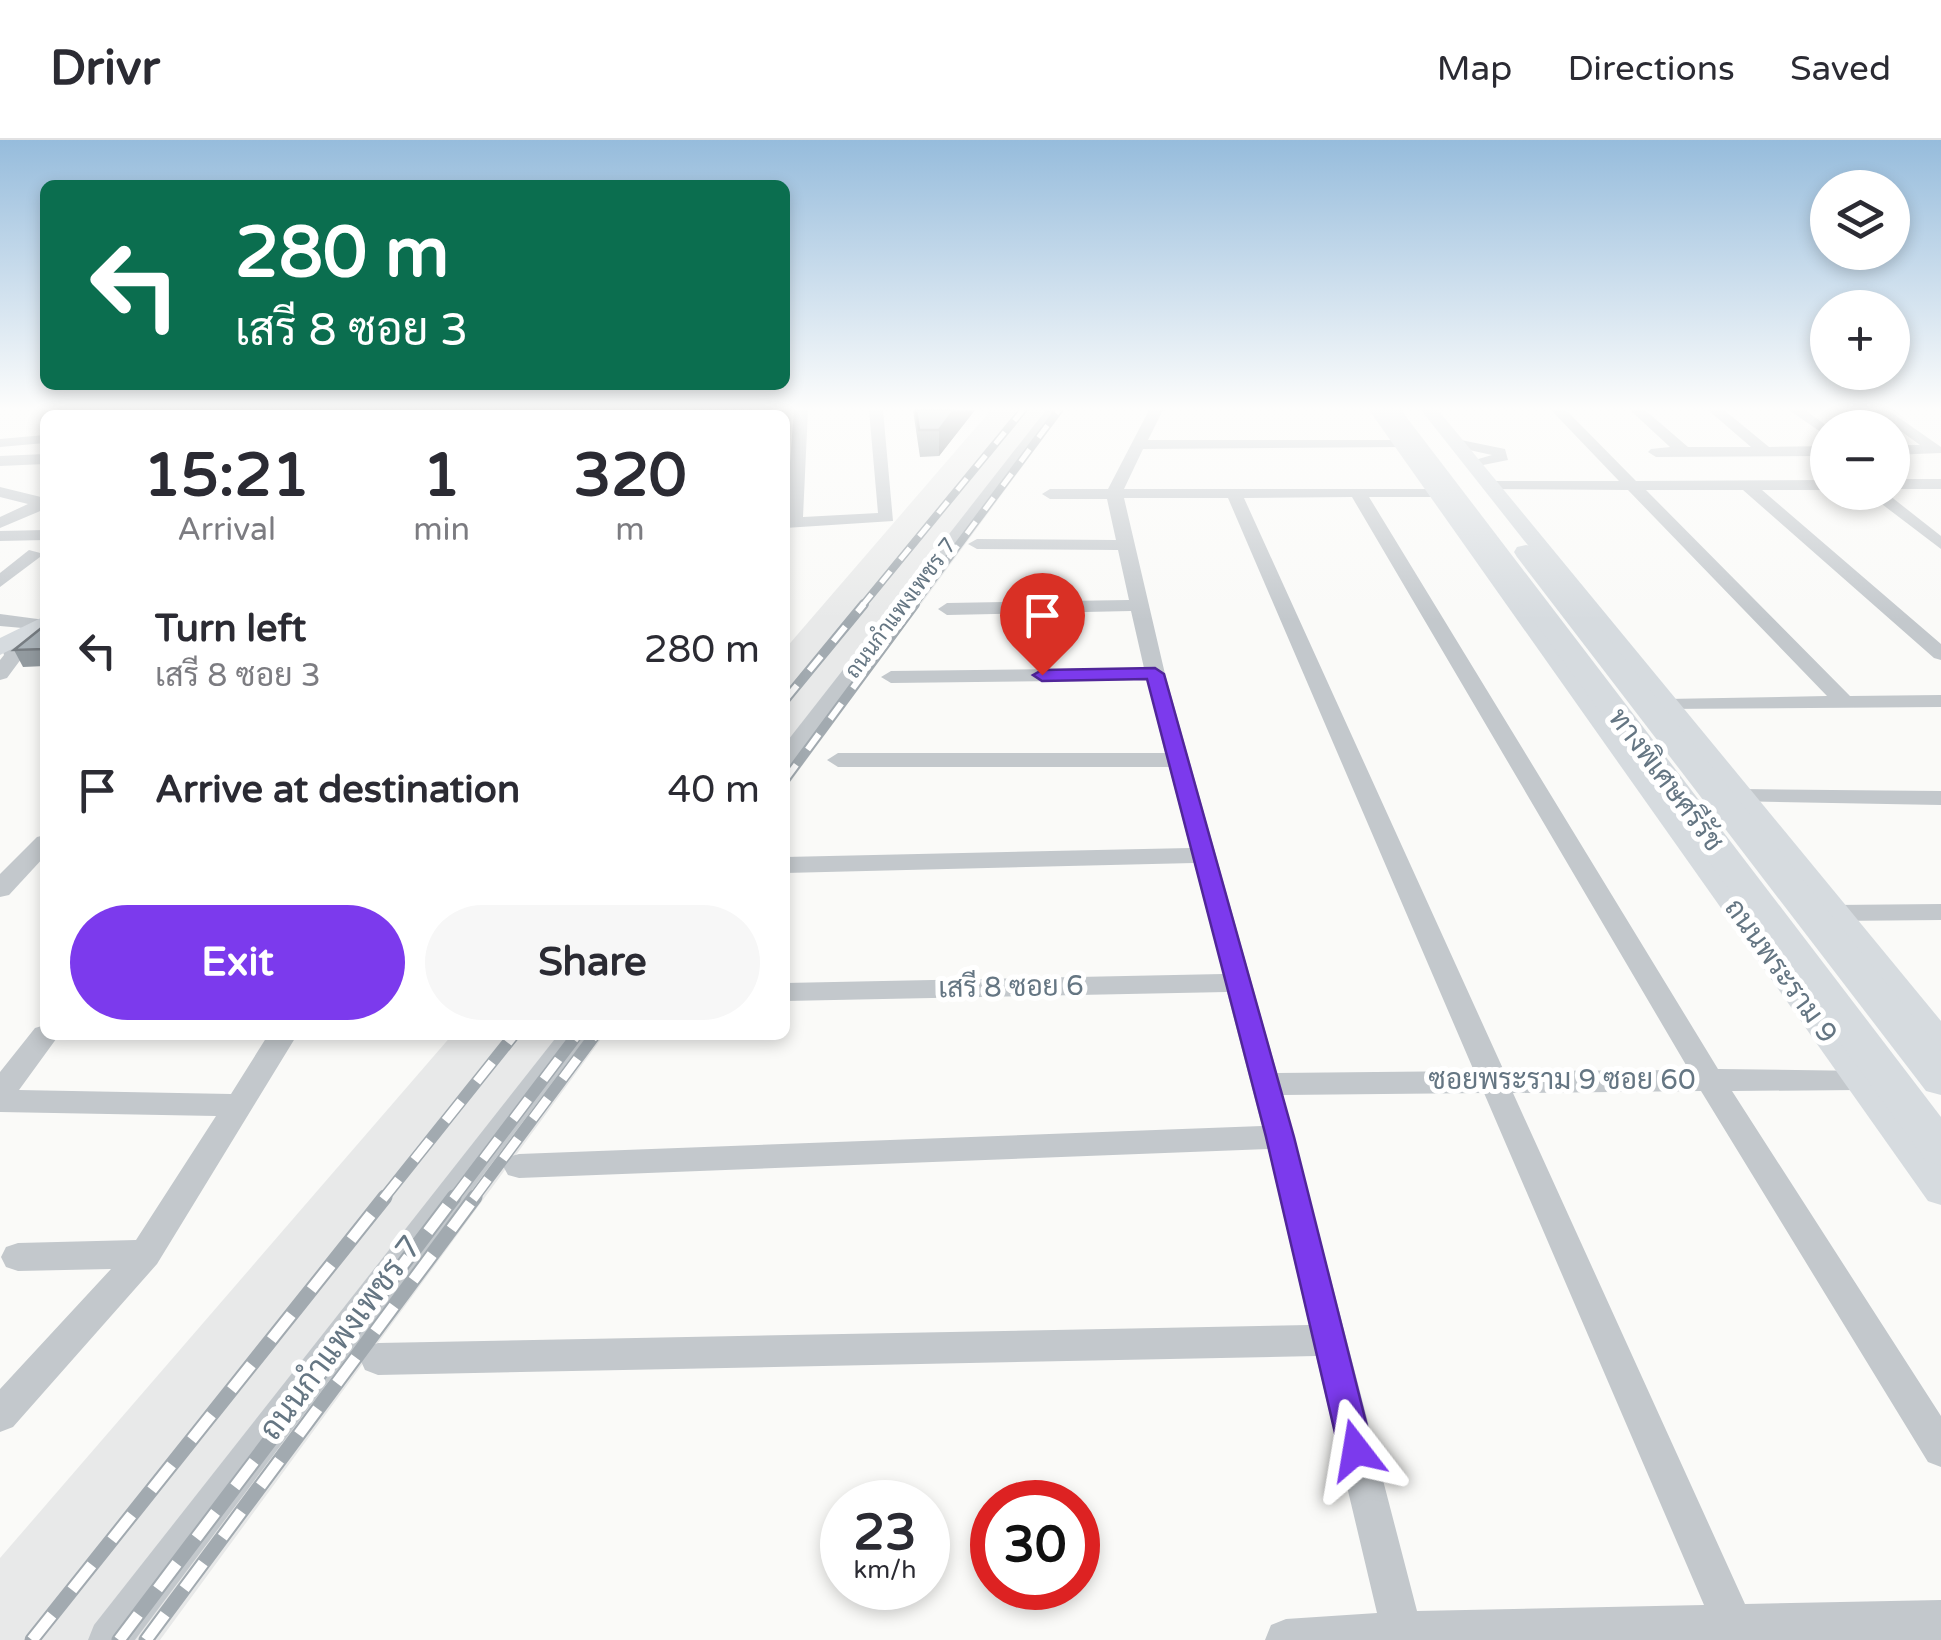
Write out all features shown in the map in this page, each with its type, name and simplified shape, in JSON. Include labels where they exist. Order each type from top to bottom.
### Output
[{"type":"highway","name":"ทางพิเศษศรีรัช","points":[[1443,480],[1941,1149]]},
{"type":"highway","name":"ทางพิเศษศรีรัช","points":[[1469,480],[1941,1080]]},
{"type":"main road","name":"ถนนพระราม 9","points":[[1426,480],[1941,1190]]},
{"type":"main road","points":[[1485,480],[1941,1044]]},
{"type":"main road","points":[[4,632],[40,618]]},
{"type":"street","points":[[790,514],[794,480]]},
{"type":"street","points":[[790,523],[887,517],[883,480]]},
{"type":"street","name":"ถนนกำแพงเพชร 7","points":[[790,752],[999,480]]},
{"type":"street","points":[[1120,480],[1114,492],[1155,674],[1280,1137],[1404,1636]]},
{"type":"street","points":[[1626,480],[1844,702]]},
{"type":"street","points":[[1910,484],[1941,484]]},
{"type":"street","points":[[1490,486],[1810,485]]},
{"type":"street","points":[[1748,486],[1941,654]]},
{"type":"street","points":[[0,492],[39,502]]},
{"type":"street","points":[[1358,492],[1710,1079],[1941,1449]]},
{"type":"street","points":[[1050,494],[1434,492]]},
{"type":"street","points":[[1234,494],[1737,1634]]},
{"type":"street","points":[[0,523],[39,502]]},
{"type":"street","points":[[1897,510],[1941,544]]},
{"type":"street","points":[[0,536],[40,535]]},
{"type":"street","points":[[978,544],[1127,545]]},
{"type":"street","points":[[0,554],[37,559]]},
{"type":"street","points":[[0,565],[37,559]]},
{"type":"street","points":[[0,582],[37,559]]},
{"type":"street","points":[[947,608],[1142,605]]},
{"type":"street","points":[[0,674],[14,655],[4,632]]},
{"type":"street","points":[[892,677],[1155,674]]},
{"type":"street","points":[[1666,705],[1941,701]]},
{"type":"street","points":[[838,760],[1177,760]]},
{"type":"street","points":[[1740,796],[1941,798]]},
{"type":"street","points":[[0,888],[40,853]]},
{"type":"street","points":[[790,866],[1201,855]]},
{"type":"street","points":[[1834,913],[1941,912]]},
{"type":"street","name":"เสรี 8 ซอย 6","points":[[790,992],[1236,983]]},
{"type":"street","points":[[0,1093],[41,1040]]},
{"type":"street","points":[[0,1416],[146,1254],[280,1040]]},
{"type":"street","name":"ถนนกำแพงเพชร 7","points":[[110,1640],[570,1040]]},
{"type":"street","name":"ซอยพระราม 9 ซอย 60","points":[[1266,1084],[1858,1079]]},
{"type":"street","points":[[0,1100],[242,1105]]},
{"type":"street","points":[[519,1166],[1280,1137]]},
{"type":"street","points":[[18,1258],[146,1254]]},
{"type":"street","points":[[378,1358],[1328,1340]]},
{"type":"street","points":[[1286,1640],[1737,1634],[1941,1621]]},
{"type":"shaded area","points":[[931,480],[1012,480],[790,782],[790,643]]},
{"type":"shaded area","points":[[448,1040],[600,1040],[160,1640],[0,1640],[0,1558]]},
{"type":"building","points":[[40,629],[40,649],[14,650]]},
{"type":"railway","points":[[862,606],[966,480]]},
{"type":"railway","points":[[913,606],[1007,480]]},
{"type":"railway","points":[[790,694],[864,604]]},
{"type":"railway","points":[[790,773],[915,604]]},
{"type":"railway","points":[[383,1199],[510,1040]]},
{"type":"railway","points":[[453,1199],[573,1040]]},
{"type":"railway","points":[[473,1199],[591,1040]]},
{"type":"railway","points":[[32,1640],[385,1197]]},
{"type":"railway","points":[[119,1640],[454,1197]]},
{"type":"railway","points":[[146,1640],[475,1197]]},
{"type":"route","points":[[1042,675],[1155,674],[1280,1137],[1356,1450]]}]
